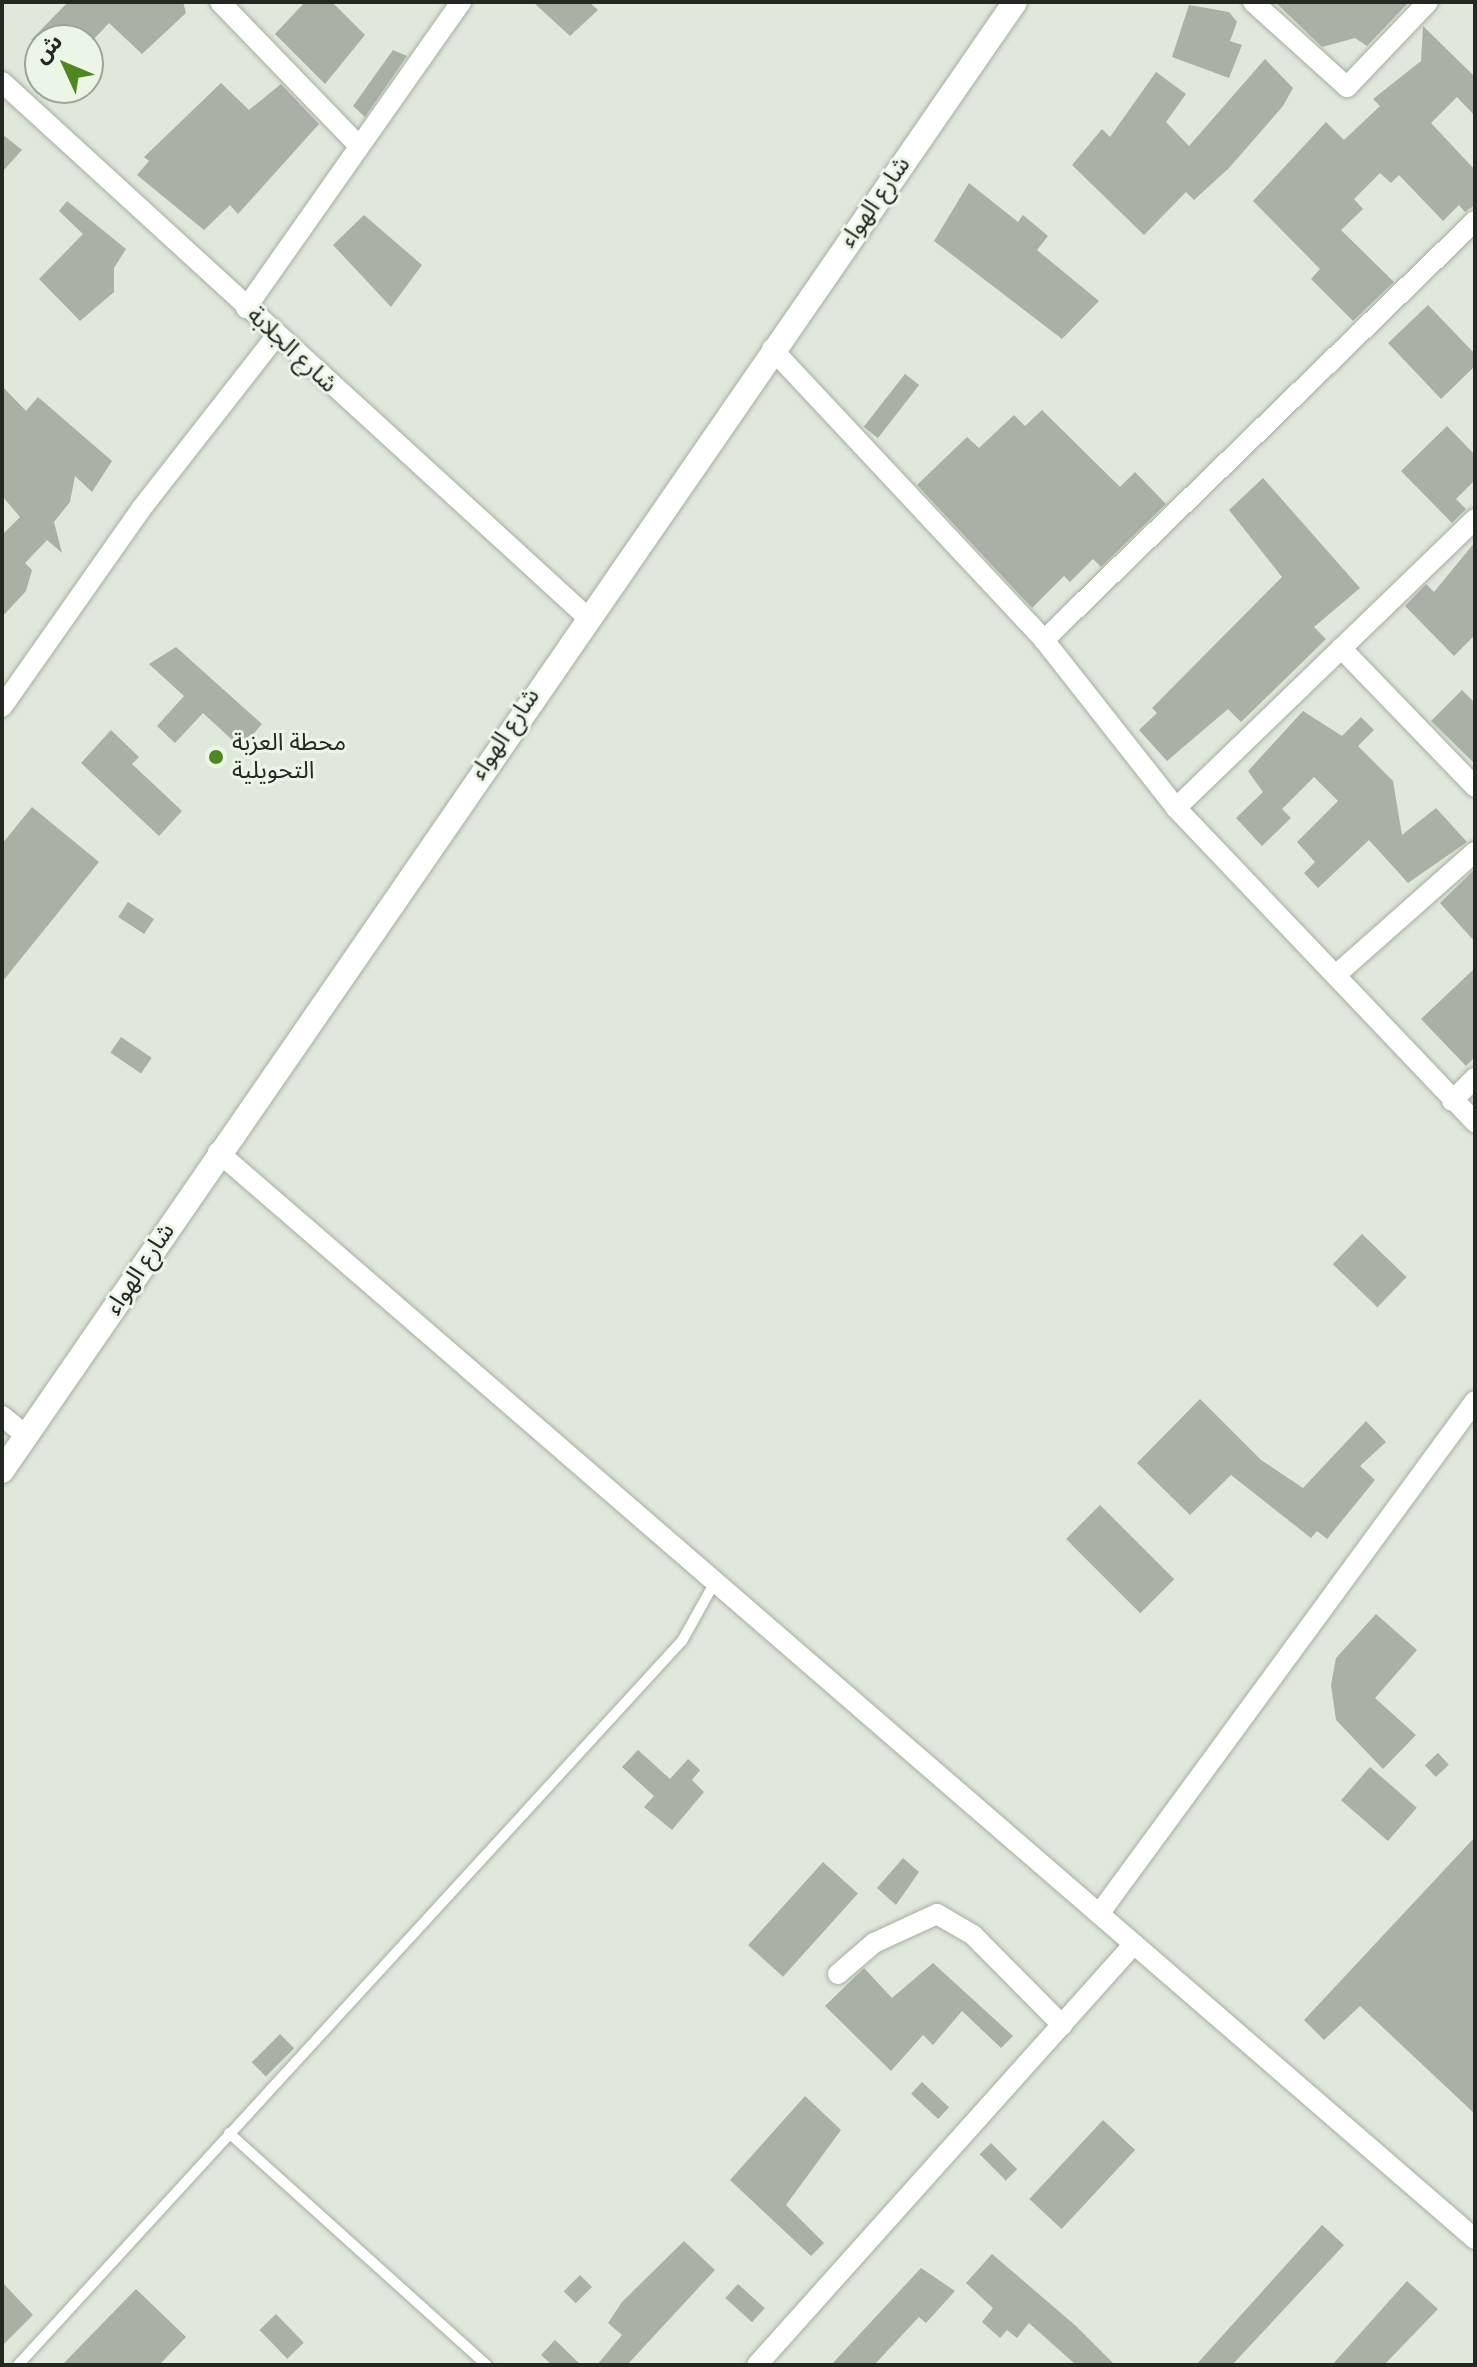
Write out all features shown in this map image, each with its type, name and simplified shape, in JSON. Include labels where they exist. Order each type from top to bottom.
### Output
[{"type":"street","points":[[246,308],[357,144],[461,2]]},
{"type":"street","name":"شارع الهواء","points":[[2,1471],[586,616],[1015,2]]},
{"type":"street","points":[[1253,2],[1347,87],[1428,2]]},
{"type":"street","points":[[228,6],[357,144]]},
{"type":"street","name":"شارع الجلابة","points":[[2,82],[276,336],[586,616]]},
{"type":"street","points":[[1044,640],[1475,221]]},
{"type":"street","points":[[2,707],[141,509],[276,336]]},
{"type":"street","points":[[772,349],[1044,640],[1176,808],[1475,1122]]},
{"type":"street","points":[[1176,808],[1475,519]]},
{"type":"street","points":[[1341,648],[1475,787]]},
{"type":"street","points":[[1337,974],[1475,852]]},
{"type":"street","points":[[1452,1101],[1475,1078]]},
{"type":"street","points":[[218,1152],[1475,2239]]},
{"type":"street","points":[[1099,1914],[1475,1401]]},
{"type":"street","points":[[2,1416],[27,1436]]},
{"type":"street","points":[[838,1974],[874,1943],[937,1914],[973,1935],[1062,2025]]},
{"type":"street","points":[[757,2365],[1134,1944]]},
{"type":"lane","points":[[18,2365],[682,1641],[715,1582]]},
{"type":"lane","points":[[229,2133],[487,2365]]},
{"type":"building","points":[[68,2],[183,2],[186,13],[142,54],[109,23],[104,28],[104,24],[47,24]]},
{"type":"building","points":[[305,2],[332,2],[365,35],[325,84],[275,34]]},
{"type":"building","points":[[533,2],[589,2],[598,10],[570,36]]},
{"type":"building","points":[[1275,2],[1409,2],[1367,46],[1355,38],[1322,47]]},
{"type":"building","points":[[1189,5],[1229,12],[1237,22],[1230,41],[1242,45],[1229,78],[1172,57]]},
{"type":"building","points":[[1423,26],[1475,77],[1475,116],[1457,97],[1431,123],[1475,170],[1475,205],[1465,212],[1459,205],[1443,221],[1399,175],[1391,183],[1380,173],[1354,199],[1363,209],[1341,230],[1394,282],[1353,321],[1311,279],[1320,269],[1253,201],[1326,122],[1344,140],[1380,106],[1373,99],[1421,61]]},
{"type":"building","points":[[393,50],[407,56],[365,117],[353,106]]},
{"type":"building","points":[[1265,59],[1293,88],[1283,106],[1229,168],[1194,200],[1186,192],[1144,235],[1072,165],[1102,129],[1110,137],[1156,72],[1186,94],[1166,122],[1189,146]]},
{"type":"building","points":[[221,83],[249,110],[281,84],[319,124],[238,214],[230,205],[204,230],[137,175],[149,161],[144,157]]},
{"type":"building","points":[[2,134],[22,150],[2,172]]},
{"type":"building","points":[[969,183],[1018,222],[1023,215],[1048,236],[1037,250],[1099,301],[1062,339],[934,241]]},
{"type":"building","points":[[67,201],[126,249],[114,268],[114,292],[80,321],[39,279],[83,234],[59,211]]},
{"type":"building","points":[[364,215],[422,265],[391,307],[333,245]]},
{"type":"building","points":[[1428,305],[1475,354],[1475,366],[1441,399],[1388,343]]},
{"type":"building","points":[[905,374],[919,385],[878,438],[864,427]]},
{"type":"building","points":[[2,386],[26,411],[38,397],[112,461],[92,492],[75,476],[70,502],[54,522],[62,553],[47,540],[25,563],[32,570],[26,591],[2,617],[2,535],[20,517],[2,496]]},
{"type":"building","points":[[1042,410],[1120,487],[1135,472],[1166,504],[1101,567],[1093,559],[1070,582],[1064,576],[1032,608],[917,485],[967,437],[979,448],[1014,415],[1025,426]]},
{"type":"building","points":[[1447,426],[1475,455],[1475,480],[1456,499],[1466,509],[1452,523],[1401,471]]},
{"type":"building","points":[[1263,478],[1360,588],[1314,627],[1326,639],[1241,722],[1228,709],[1167,761],[1139,730],[1157,713],[1152,708],[1282,577],[1229,510]]},
{"type":"building","points":[[1475,542],[1475,635],[1454,656],[1405,606],[1426,584],[1434,592]]},
{"type":"building","points":[[176,647],[262,724],[241,748],[203,713],[175,743],[157,726],[184,696],[149,664]]},
{"type":"building","points":[[1462,690],[1475,703],[1475,764],[1431,721]]},
{"type":"building","points":[[1303,711],[1342,736],[1361,717],[1374,730],[1358,746],[1393,781],[1402,835],[1436,808],[1467,842],[1408,883],[1369,840],[1318,888],[1304,873],[1315,862],[1297,842],[1338,801],[1314,777],[1282,809],[1291,818],[1262,846],[1236,818],[1263,792],[1248,771]]},
{"type":"building","points":[[111,730],[139,757],[132,764],[182,811],[159,836],[81,763]]},
{"type":"building","points":[[32,807],[99,862],[2,982],[2,844]]},
{"type":"building","points":[[1475,869],[1475,942],[1440,903]]},
{"type":"building","points":[[128,902],[154,919],[144,934],[118,917]]},
{"type":"building","points":[[1475,968],[1475,1057],[1466,1066],[1421,1019]]},
{"type":"building","points":[[121,1037],[152,1058],[141,1073],[110,1053]]},
{"type":"building","points":[[1362,1234],[1407,1277],[1377,1307],[1333,1264]]},
{"type":"building","points":[[1200,1399],[1261,1460],[1303,1488],[1366,1421],[1386,1442],[1360,1466],[1375,1480],[1327,1539],[1317,1531],[1311,1538],[1231,1475],[1190,1515],[1137,1463]]},
{"type":"building","points":[[1100,1505],[1174,1579],[1140,1613],[1066,1539]]},
{"type":"building","points":[[1376,1614],[1417,1650],[1375,1698],[1416,1735],[1383,1769],[1336,1720],[1331,1685],[1336,1658]]},
{"type":"building","points":[[638,1750],[670,1779],[688,1759],[700,1770],[692,1780],[704,1792],[672,1830],[644,1807],[654,1796],[622,1767]]},
{"type":"building","points":[[1438,1753],[1449,1765],[1436,1777],[1425,1765]]},
{"type":"building","points":[[1370,1767],[1417,1808],[1388,1841],[1341,1800]]},
{"type":"building","points":[[1475,1837],[1475,2114],[1360,2006],[1324,2040],[1304,2020]]},
{"type":"building","points":[[903,1858],[919,1872],[896,1905],[877,1888]]},
{"type":"building","points":[[823,1862],[858,1893],[783,1977],[748,1945]]},
{"type":"building","points":[[933,1963],[1013,2036],[1001,2048],[962,2011],[933,2045],[923,2035],[891,2071],[825,2006],[864,1968],[892,1998]]},
{"type":"building","points":[[280,2034],[294,2048],[266,2076],[252,2062]]},
{"type":"building","points":[[922,2082],[949,2107],[938,2119],[911,2094]]},
{"type":"building","points":[[805,2096],[841,2130],[786,2205],[824,2243],[811,2256],[730,2180]]},
{"type":"building","points":[[1103,2120],[1135,2150],[1062,2229],[1029,2199]]},
{"type":"building","points":[[991,2143],[1017,2169],[1006,2180],[980,2154]]},
{"type":"building","points":[[1322,2225],[1344,2245],[1232,2365],[1196,2365]]},
{"type":"building","points":[[684,2241],[715,2270],[627,2365],[597,2365],[622,2335],[608,2323],[622,2302]]},
{"type":"building","points":[[992,2254],[1076,2326],[1115,2365],[1076,2365],[1029,2323],[1017,2338],[1007,2330],[1000,2338],[982,2322],[993,2308],[966,2283]]},
{"type":"building","points":[[921,2268],[955,2291],[926,2323],[919,2317],[874,2365],[831,2365]]},
{"type":"building","points":[[580,2275],[592,2287],[576,2303],[564,2291]]},
{"type":"building","points":[[1407,2281],[1438,2309],[1384,2365],[1332,2365]]},
{"type":"building","points":[[2,2282],[33,2315],[2,2346]]},
{"type":"building","points":[[738,2284],[765,2308],[752,2322],[725,2298]]},
{"type":"building","points":[[136,2289],[186,2337],[159,2365],[62,2365]]},
{"type":"building","points":[[276,2314],[304,2343],[287,2359],[259,2330]]},
{"type":"building","points":[[555,2340],[581,2365],[552,2365],[541,2355]]},
{"type":"place","name":"محطة العزبة التحويلية","points":[[216,757]]}]
